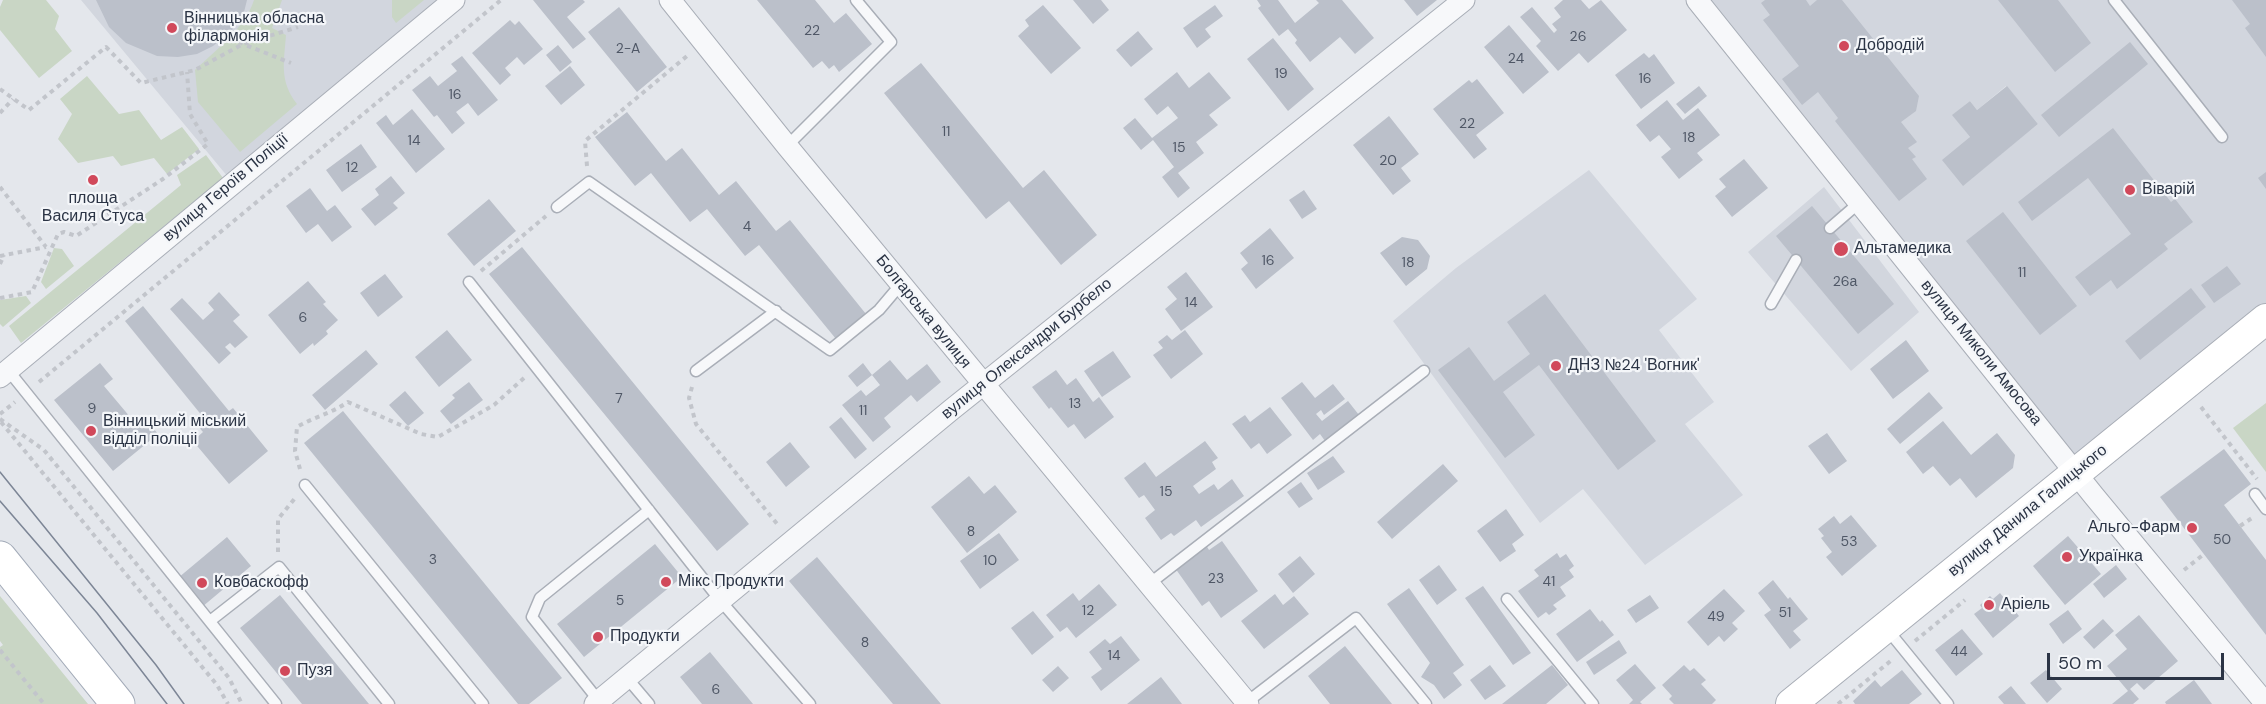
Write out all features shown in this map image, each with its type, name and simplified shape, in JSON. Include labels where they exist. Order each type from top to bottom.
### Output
[{"type":"main road","name":"вулиця Данила Галицького","points":[[1791,704],[2266,319]]},
{"type":"main road","points":[[0,558],[118,704]]},
{"type":"street","name":"вулиця Героїв Поліції","points":[[4,374],[454,0]]},
{"type":"street","name":"Болгарська вулиця","points":[[670,0],[1247,703]]},
{"type":"street","name":"вулиця Олександри Бурбело","points":[[597,703],[719,599],[983,384],[1464,0]]},
{"type":"street","name":"вулиця Миколи Амосова","points":[[1702,2],[2094,496],[2266,704]]},
{"type":"lane","points":[[788,146],[891,42],[856,0]]},
{"type":"lane","points":[[2114,0],[2222,136]]},
{"type":"lane","points":[[557,207],[589,182],[830,350],[879,310],[901,284]]},
{"type":"lane","points":[[1830,228],[1860,202]]},
{"type":"lane","points":[[1771,304],[1796,260]]},
{"type":"lane","points":[[469,282],[719,599],[810,704]]},
{"type":"lane","points":[[696,371],[776,311]]},
{"type":"lane","points":[[1149,584],[1424,371]]},
{"type":"lane","points":[[4,374],[26,392],[276,704]]},
{"type":"lane","points":[[305,485],[483,704]]},
{"type":"lane","points":[[2255,494],[2266,509]]},
{"type":"lane","points":[[597,703],[532,616],[540,598],[649,510]]},
{"type":"lane","points":[[210,621],[279,567],[389,704]]},
{"type":"lane","points":[[1507,599],[1593,704]]},
{"type":"lane","points":[[1247,703],[1356,618],[1426,704]]},
{"type":"lane","points":[[1885,627],[1948,704]]},
{"type":"lane","points":[[627,678],[649,704]]},
{"type":"path","points":[[0,414],[501,0]]},
{"type":"path","points":[[0,89],[29,110],[106,46],[141,83],[195,70],[243,44],[298,27]]},
{"type":"path","points":[[232,36],[243,44],[291,63]]},
{"type":"path","points":[[589,182],[585,141],[703,42]]},
{"type":"path","points":[[0,298],[32,292],[58,234],[64,232],[76,236],[163,178],[208,144],[190,114],[187,72]]},
{"type":"path","points":[[0,113],[13,99]]},
{"type":"path","points":[[0,187],[46,247]]},
{"type":"path","points":[[469,282],[557,207]]},
{"type":"path","points":[[0,264],[2,256],[53,246]]},
{"type":"path","points":[[279,567],[278,519],[305,485],[295,452],[297,427],[318,415],[336,410],[348,402],[421,434],[438,437],[494,405],[536,367]]},
{"type":"path","points":[[696,371],[689,398],[696,424],[781,528]]},
{"type":"path","points":[[2201,407],[2264,487],[2255,494]]},
{"type":"path","points":[[0,420],[217,685],[228,704]]},
{"type":"path","points":[[0,420],[44,450],[229,678],[242,704]]},
{"type":"path","points":[[0,650],[44,704]]},
{"type":"shaded area","points":[[81,0],[454,0],[233,183]]},
{"type":"shaded area","points":[[1697,0],[2266,0],[2266,319],[2076,472]],"holes":[[[2006,86],[2038,124],[1963,185],[1970,137],[1953,115],[1970,101],[1977,110]]]},
{"type":"shaded area","name":"ДНЗ №24 'Вогник'","points":[[1589,170],[1697,299],[1659,330],[1714,402],[1685,424],[1743,495],[1645,565],[1583,489],[1540,523],[1393,321],[1456,268]]},
{"type":"shaded area","points":[[1824,187],[1919,312],[1851,371],[1748,252]]},
{"type":"green space","points":[[3,0],[46,0],[59,16],[55,29],[72,51],[39,78],[0,30],[0,7]]},
{"type":"green space","points":[[254,0],[282,0],[272,28],[286,35],[285,79],[291,96],[297,104],[240,152],[198,102],[195,70],[237,29]]},
{"type":"green space","points":[[392,0],[424,0],[396,23],[392,17]]},
{"type":"green space","points":[[87,76],[119,114],[139,110],[161,140],[182,127],[199,149],[167,174],[154,158],[121,166],[113,156],[78,163],[58,139],[72,114],[60,99]]},
{"type":"green space","points":[[206,155],[223,178],[21,343],[9,326],[181,185],[177,175]]},
{"type":"green space","points":[[54,248],[62,249],[74,266],[46,289],[41,282]]},
{"type":"green space","points":[[26,296],[31,303],[3,327],[0,324],[0,300]]},
{"type":"green space","points":[[2266,403],[2266,472],[2233,428]]},
{"type":"green space","points":[[0,596],[88,704],[0,704],[0,647],[3,645],[0,641]]},
{"type":"building","name":"Вінницька обласна філармонія","points":[[96,0],[247,0],[244,12],[232,30],[213,46],[197,54],[178,57],[157,56],[126,43],[109,27]]},
{"type":"building","points":[[533,0],[583,0],[585,2],[567,17],[586,39],[573,49]]},
{"type":"building","points":[[757,0],[815,0],[834,23],[846,13],[872,44],[839,72],[834,65],[829,69],[822,61],[813,68]]},
{"type":"building","points":[[1073,0],[1101,0],[1109,10],[1093,24]]},
{"type":"building","points":[[1257,0],[1278,0],[1295,23],[1319,3],[1316,0],[1342,0],[1374,38],[1355,54],[1340,37],[1310,62],[1295,43],[1297,40],[1288,29],[1279,36],[1258,8],[1261,6]]},
{"type":"building","points":[[1404,0],[1437,0],[1417,16]]},
{"type":"building","points":[[1563,0],[1581,0],[1589,9],[1601,0],[1627,30],[1588,63],[1579,53],[1558,71],[1536,46],[1541,41],[1520,17],[1532,7],[1554,33],[1557,30],[1552,24],[1561,17],[1554,8]]},
{"type":"building","points":[[1765,0],[1806,0],[1810,6],[1817,0],[1842,0],[1919,96],[1916,111],[1901,122],[1917,142],[1908,148],[1916,157],[1912,159],[1927,179],[1899,201],[1835,121],[1838,118],[1818,92],[1802,105],[1782,79],[1799,66],[1763,20],[1770,15],[1761,3]]},
{"type":"building","points":[[1998,0],[2058,0],[2091,43],[2055,72]]},
{"type":"building","points":[[2232,0],[2266,0],[2266,57],[2245,28],[2250,24]]},
{"type":"building","points":[[1043,5],[1081,48],[1051,74],[1018,36],[1029,26],[1025,20]]},
{"type":"building","points":[[1215,5],[1223,16],[1205,29],[1211,37],[1197,48],[1183,28]]},
{"type":"building","points":[[619,7],[667,67],[637,92],[588,32]]},
{"type":"building","points":[[510,20],[515,25],[519,21],[543,49],[524,65],[517,57],[505,68],[511,75],[500,85],[472,53]]},
{"type":"building","points":[[1509,25],[1549,72],[1523,94],[1484,47]]},
{"type":"building","points":[[1138,31],[1153,49],[1131,67],[1116,50]]},
{"type":"building","points":[[1273,38],[1314,89],[1288,111],[1247,59]]},
{"type":"building","points":[[2130,42],[2148,64],[2059,137],[2041,115]]},
{"type":"building","points":[[558,45],[572,62],[560,72],[546,55]]},
{"type":"building","points":[[1644,53],[1649,58],[1654,54],[1675,83],[1641,109],[1615,75]]},
{"type":"building","points":[[462,56],[498,100],[478,116],[468,103],[456,112],[465,123],[452,134],[437,115],[434,117],[412,90],[430,76],[438,86],[457,71],[451,64]]},
{"type":"building","points":[[921,63],[1023,188],[1044,170],[1097,235],[1061,265],[1009,201],[986,219],[884,93]]},
{"type":"building","points":[[570,66],[585,85],[561,105],[545,86]]},
{"type":"building","points":[[1177,72],[1189,88],[1209,72],[1231,98],[1209,115],[1218,125],[1196,142],[1204,153],[1178,173],[1190,188],[1178,198],[1162,177],[1174,167],[1153,140],[1141,150],[1123,128],[1135,118],[1152,138],[1178,118],[1168,106],[1157,115],[1144,99]]},
{"type":"building","points":[[1477,79],[1504,113],[1476,135],[1487,149],[1474,159],[1433,109],[1469,80],[1472,83]]},
{"type":"building","points":[[1699,86],[1707,96],[1685,114],[1676,104]]},
{"type":"building","points":[[2007,86],[2038,124],[1963,186],[1942,160],[1970,137],[1952,115],[1970,101],[1977,110]]},
{"type":"building","points":[[1667,100],[1683,120],[1698,108],[1720,135],[1697,153],[1703,160],[1679,179],[1661,157],[1671,149],[1659,135],[1650,142],[1636,125]]},
{"type":"building","points":[[412,109],[445,149],[416,173],[376,123],[386,115],[393,125]]},
{"type":"building","points":[[627,112],[666,161],[682,148],[719,195],[736,181],[776,231],[790,220],[866,314],[836,339],[759,245],[745,256],[707,209],[690,222],[651,173],[635,186],[595,137]]},
{"type":"building","points":[[1389,116],[1419,154],[1401,168],[1411,181],[1393,195],[1353,145]]},
{"type":"building","points":[[2113,128],[2171,202],[2175,199],[2193,222],[2164,244],[2168,249],[2117,289],[2111,280],[2090,296],[2075,277],[2131,234],[2088,178],[2032,221],[2018,202]]},
{"type":"building","points":[[361,144],[377,167],[342,192],[326,170]]},
{"type":"building","points":[[1744,159],[1768,188],[1732,217],[1715,196],[1726,187],[1719,179]]},
{"type":"building","points":[[2266,172],[2266,189],[2258,178]]},
{"type":"building","points":[[391,176],[405,193],[393,203],[398,208],[375,226],[361,209],[379,195],[375,189]]},
{"type":"building","points":[[310,188],[327,211],[335,205],[352,227],[332,242],[318,224],[306,233],[286,206]]},
{"type":"building","points":[[1304,190],[1317,209],[1302,219],[1289,200]]},
{"type":"building","points":[[489,199],[516,231],[474,266],[447,234]]},
{"type":"building","points":[[1812,206],[1894,304],[1858,334],[1776,236]]},
{"type":"building","points":[[2003,212],[2077,306],[2040,335],[1966,241]]},
{"type":"building","points":[[1270,228],[1294,258],[1256,289],[1241,269],[1248,263],[1240,253]]},
{"type":"building","points":[[1402,237],[1418,240],[1430,256],[1427,269],[1406,286],[1380,253]]},
{"type":"building","points":[[522,247],[749,524],[717,551],[489,274]]},
{"type":"building","points":[[2227,266],[2241,284],[2214,303],[2201,285]]},
{"type":"building","points":[[1186,272],[1213,307],[1181,331],[1165,309],[1177,299],[1167,287]]},
{"type":"building","points":[[385,274],[403,297],[378,317],[360,293]]},
{"type":"building","points":[[308,281],[326,302],[323,304],[338,320],[326,331],[328,334],[300,354],[268,315]]},
{"type":"building","points":[[2191,288],[2206,307],[2140,360],[2125,341]]},
{"type":"building","points":[[219,292],[240,315],[233,321],[248,337],[235,348],[230,343],[225,347],[231,353],[219,364],[170,309],[182,298],[203,320],[214,310],[208,303]]},
{"type":"building","points":[[1545,294],[1656,441],[1618,470],[1539,365],[1503,392],[1535,435],[1505,458],[1438,370],[1469,347],[1494,381],[1530,354],[1507,322]]},
{"type":"building","points":[[143,306],[229,411],[233,408],[268,451],[229,484],[193,441],[203,432],[195,423],[203,417],[125,321]]},
{"type":"building","points":[[447,330],[472,360],[439,387],[415,357]]},
{"type":"building","points":[[1185,330],[1203,354],[1171,379],[1153,355],[1163,348],[1158,342],[1167,335],[1172,340]]},
{"type":"building","points":[[1906,340],[1929,371],[1893,399],[1870,369]]},
{"type":"building","points":[[366,350],[378,364],[325,410],[312,395]]},
{"type":"building","points":[[1113,351],[1131,377],[1102,397],[1084,371]]},
{"type":"building","points":[[890,360],[907,380],[927,364],[941,382],[917,402],[911,395],[884,418],[891,427],[873,442],[842,405],[861,390],[866,396],[880,385],[872,375]]},
{"type":"building","points":[[100,363],[113,379],[104,386],[136,424],[144,417],[158,434],[113,471],[54,400]]},
{"type":"building","points":[[863,363],[872,375],[857,387],[848,376]]},
{"type":"building","points":[[1056,370],[1067,385],[1076,378],[1093,402],[1099,397],[1114,417],[1085,439],[1074,424],[1068,428],[1032,387]]},
{"type":"building","points":[[469,382],[483,400],[451,424],[440,411],[455,398],[452,395]]},
{"type":"building","points":[[1302,382],[1315,398],[1333,384],[1345,399],[1324,415],[1321,410],[1316,414],[1322,421],[1348,401],[1359,415],[1325,441],[1320,434],[1313,440],[1281,398]]},
{"type":"building","points":[[405,391],[424,413],[408,426],[389,405]]},
{"type":"building","points":[[1929,392],[1943,408],[1900,444],[1887,429]]},
{"type":"building","points":[[1270,407],[1292,435],[1267,454],[1259,443],[1251,449],[1232,424],[1245,415],[1250,422]]},
{"type":"building","points":[[343,411],[562,678],[529,704],[518,704],[304,443]]},
{"type":"building","points":[[841,417],[867,449],[855,459],[829,427]]},
{"type":"building","points":[[1943,421],[1971,455],[1997,433],[2015,455],[2013,468],[1976,498],[1960,478],[1950,486],[1933,466],[1923,474],[1906,452]]},
{"type":"building","points":[[1827,433],[1847,461],[1829,474],[1808,446]]},
{"type":"building","points":[[1205,441],[1218,458],[1212,462],[1216,469],[1193,486],[1199,494],[1214,484],[1218,490],[1232,479],[1244,496],[1201,527],[1196,520],[1174,536],[1171,533],[1161,540],[1145,518],[1155,510],[1144,495],[1139,498],[1124,478],[1145,462],[1156,477]]},
{"type":"building","points":[[790,442],[810,467],[786,487],[766,462]]},
{"type":"building","points":[[2224,449],[2251,484],[2224,505],[2266,560],[2266,635],[2160,497]]},
{"type":"building","points":[[1333,456],[1345,472],[1318,490],[1307,473]]},
{"type":"building","points":[[1443,464],[1458,481],[1392,539],[1377,522]]},
{"type":"building","points":[[969,476],[984,494],[995,485],[1017,512],[967,553],[931,507]]},
{"type":"building","points":[[1301,482],[1313,499],[1299,508],[1287,492]]},
{"type":"building","points":[[1506,509],[1524,535],[1512,544],[1516,551],[1500,562],[1477,531]]},
{"type":"building","points":[[1851,515],[1877,546],[1842,576],[1826,557],[1832,552],[1821,538],[1824,536],[1818,529],[1834,516],[1840,524]]},
{"type":"building","points":[[999,533],[1019,560],[980,589],[960,561]]},
{"type":"building","points":[[2068,536],[2101,574],[2065,605],[2033,566]]},
{"type":"building","points":[[227,537],[251,566],[202,607],[178,578]]},
{"type":"building","points":[[1222,541],[1258,591],[1221,618],[1209,601],[1202,606],[1175,568],[1206,545],[1209,550]]},
{"type":"building","points":[[655,544],[682,577],[584,657],[557,624]]},
{"type":"building","points":[[1557,553],[1560,558],[1566,554],[1574,566],[1569,570],[1574,577],[1560,587],[1566,596],[1553,605],[1557,609],[1549,615],[1546,612],[1538,618],[1518,591],[1539,576],[1534,570]]},
{"type":"building","points":[[1300,556],[1315,574],[1293,593],[1278,574]]},
{"type":"building","points":[[817,557],[941,704],[893,704],[789,581]]},
{"type":"building","points":[[1439,565],[1457,590],[1437,605],[1419,580]]},
{"type":"building","points":[[2116,565],[2127,579],[2104,598],[2093,584]]},
{"type":"building","points":[[1773,580],[1808,619],[1793,631],[1801,640],[1790,649],[1764,615],[1771,610],[1758,593]]},
{"type":"building","points":[[1099,584],[1117,605],[1076,638],[1067,627],[1060,632],[1046,615],[1073,593],[1079,601]]},
{"type":"building","points":[[1483,586],[1531,653],[1513,665],[1465,598]]},
{"type":"building","points":[[1409,588],[1464,665],[1453,673],[1462,685],[1444,699],[1434,685],[1421,677],[1430,663],[1387,604]]},
{"type":"building","points":[[1724,589],[1745,611],[1732,623],[1738,629],[1724,642],[1719,636],[1708,646],[1687,622]]},
{"type":"building","points":[[2000,593],[2019,616],[1993,638],[1974,614],[1982,608],[1980,605],[1990,596],[1993,599]]},
{"type":"building","points":[[1275,594],[1283,605],[1294,596],[1309,614],[1264,649],[1241,621]]},
{"type":"building","points":[[280,595],[369,704],[302,704],[240,628]]},
{"type":"building","points":[[1650,595],[1659,608],[1636,623],[1627,610]]},
{"type":"building","points":[[1590,609],[1614,635],[1577,662],[1556,634]]},
{"type":"building","points":[[2068,610],[2082,629],[2063,644],[2049,624]]},
{"type":"building","points":[[1033,611],[1054,637],[1032,655],[1011,628]]},
{"type":"building","points":[[2139,615],[2178,661],[2144,690],[2137,683],[2130,689],[2139,699],[2133,704],[2112,704],[2128,691],[2107,666],[2127,649],[2115,635]]},
{"type":"building","points":[[2103,619],[2114,631],[2094,649],[2083,637]]},
{"type":"building","points":[[1962,629],[1983,654],[1956,676],[1935,650]]},
{"type":"building","points":[[1121,636],[1140,660],[1101,691],[1091,677],[1102,669],[1089,652],[1105,639],[1110,644]]},
{"type":"building","points":[[1619,640],[1627,653],[1594,675],[1586,662]]},
{"type":"building","points":[[1345,646],[1392,704],[1330,704],[1308,676]]},
{"type":"building","points":[[710,652],[753,704],[702,704],[680,677]]},
{"type":"building","points":[[1635,664],[1656,688],[1640,702],[1642,704],[1629,704],[1633,700],[1616,680]]},
{"type":"building","points":[[1490,665],[1506,686],[1485,700],[1470,680]]},
{"type":"building","points":[[1552,665],[1568,685],[1546,704],[1502,704]]},
{"type":"building","points":[[1684,665],[1690,671],[1694,668],[1706,680],[1701,684],[1716,700],[1712,704],[1674,704],[1669,699],[1672,696],[1662,685]]},
{"type":"building","points":[[1058,666],[1069,678],[1053,692],[1042,680]]},
{"type":"building","points":[[1902,670],[1922,694],[1909,704],[1855,704],[1853,701],[1875,680],[1881,687]]},
{"type":"building","points":[[2046,670],[2062,689],[2047,703],[2030,683]]},
{"type":"building","points":[[1161,677],[1182,704],[1127,704]]},
{"type":"building","points":[[2194,680],[2212,704],[2166,704],[2165,702]]},
{"type":"building","points":[[2011,686],[2026,704],[2004,704],[1998,697]]},
{"type":"tram line","points":[[0,472],[156,665],[184,704]]},
{"type":"tram line","points":[[0,501],[97,613],[167,704]]},
{"type":"place","name":"Вінницька обласна філармонія","points":[[172,28]]},
{"type":"place","name":"Добродій","points":[[1844,46]]},
{"type":"place","name":"площа Василя Стуса","points":[[93,180]]},
{"type":"place","name":"Віварій","points":[[2130,190]]},
{"type":"place","name":"Альтамедика","points":[[1841,249]]},
{"type":"place","name":"ДНЗ №24 'Вогник'","points":[[1556,366]]},
{"type":"place","name":"Вінницький міський відділ поліціі","points":[[91,431]]},
{"type":"place","name":"Альго-Фарм","points":[[2192,528]]},
{"type":"place","name":"Українка","points":[[2067,557]]},
{"type":"place","name":"Мікс Продукти","points":[[666,582]]},
{"type":"place","name":"Ковбаскофф","points":[[202,583]]},
{"type":"place","name":"Аріель","points":[[1989,605]]},
{"type":"place","name":"Продукти","points":[[598,637]]},
{"type":"place","name":"Пузя","points":[[285,671]]}]
